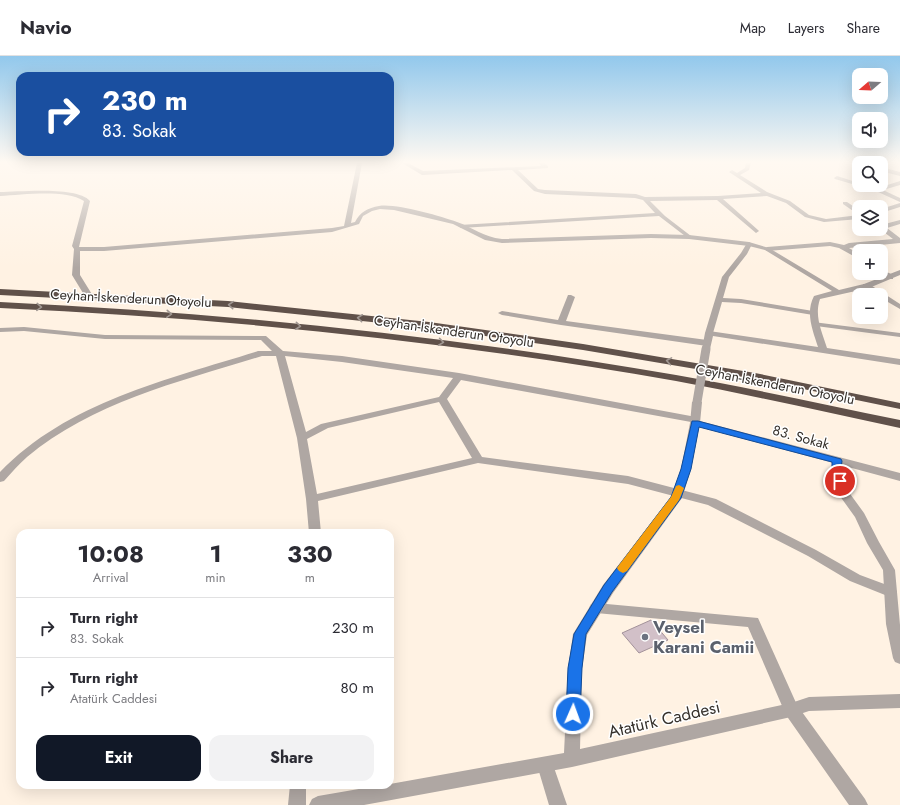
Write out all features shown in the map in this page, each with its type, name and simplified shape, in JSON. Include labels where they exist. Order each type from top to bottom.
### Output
[{"type":"highway","name":"Ceyhan-İskenderun Otoyolu","points":[[0,292],[228,304],[429,325],[583,347],[755,376],[900,406]]},
{"type":"highway","name":"Ceyhan-İskenderun Otoyolu","points":[[0,305],[103,309],[217,317],[422,340],[580,363],[741,390],[900,424]]},
{"type":"street","points":[[82,198],[87,202],[75,246],[77,249],[76,275],[89,296]]},
{"type":"street","points":[[347,227],[353,198]]},
{"type":"street","points":[[642,198],[718,198],[756,231]]},
{"type":"street","points":[[778,198],[788,202],[799,212],[817,220],[826,221],[852,217]]},
{"type":"street","points":[[645,199],[660,214],[688,236]]},
{"type":"street","points":[[845,203],[852,208]]},
{"type":"street","points":[[888,209],[900,205]]},
{"type":"street","points":[[77,249],[112,248],[332,230],[357,223],[361,215],[380,207],[394,208],[426,215],[461,226],[487,239],[502,241],[688,236],[749,244],[767,250],[838,292]]},
{"type":"street","points":[[461,226],[660,214]]},
{"type":"street","points":[[888,226],[900,222]]},
{"type":"street","points":[[888,232],[900,240]]},
{"type":"street","points":[[845,247],[849,245],[900,240]]},
{"type":"street","points":[[572,760],[575,668],[580,634],[608,589],[676,498],[686,469],[696,422],[697,402],[709,333],[718,300],[726,277],[744,254],[749,244]]},
{"type":"street","points":[[767,250],[830,244],[845,247],[852,252]]},
{"type":"street","points":[[823,350],[813,313],[817,298],[866,286],[900,272]]},
{"type":"street","points":[[866,286],[900,307]]},
{"type":"street","points":[[561,323],[571,298]]},
{"type":"street","points":[[718,300],[741,301],[813,313]]},
{"type":"street","points":[[502,313],[707,346]]},
{"type":"street","points":[[816,324],[900,335]]},
{"type":"street","points":[[0,330],[24,329],[105,337],[262,338],[280,353],[302,438],[312,499],[315,529]]},
{"type":"street","points":[[709,333],[900,362]]},
{"type":"street","name":"83. Sokak","points":[[0,478],[28,451],[95,409],[140,392],[261,353],[280,353],[366,362],[459,376],[696,422],[900,477]]},
{"type":"street","points":[[302,438],[325,426],[442,399],[459,376]]},
{"type":"street","points":[[442,399],[478,460]]},
{"type":"street","points":[[312,499],[478,460],[628,480],[712,502],[812,553],[855,578],[890,592]]},
{"type":"street","points":[[838,461],[836,469],[843,492],[860,516],[873,543],[889,570],[890,592],[897,625],[900,658]]},
{"type":"street","points":[[596,608],[753,622],[791,710],[859,805]]},
{"type":"street","name":"Atatürk Caddesi","points":[[318,805],[572,760],[791,710],[809,704],[900,701]]},
{"type":"street","points":[[545,764],[558,805]]},
{"type":"street","points":[[297,805],[298,789]]},
{"type":"building","name":"Veysel Karani Camii","points":[[651,620],[668,640],[639,653],[622,633]]},
{"type":"slow traffic","points":[[623,568],[676,498],[679,488]]},
{"type":"place","name":"Veysel Karani Camii","points":[[645,637]]},
{"type":"route","points":[[573,714],[575,668],[580,634],[608,589],[676,498],[686,469],[695,423],[838,461],[836,469],[840,481]]}]
